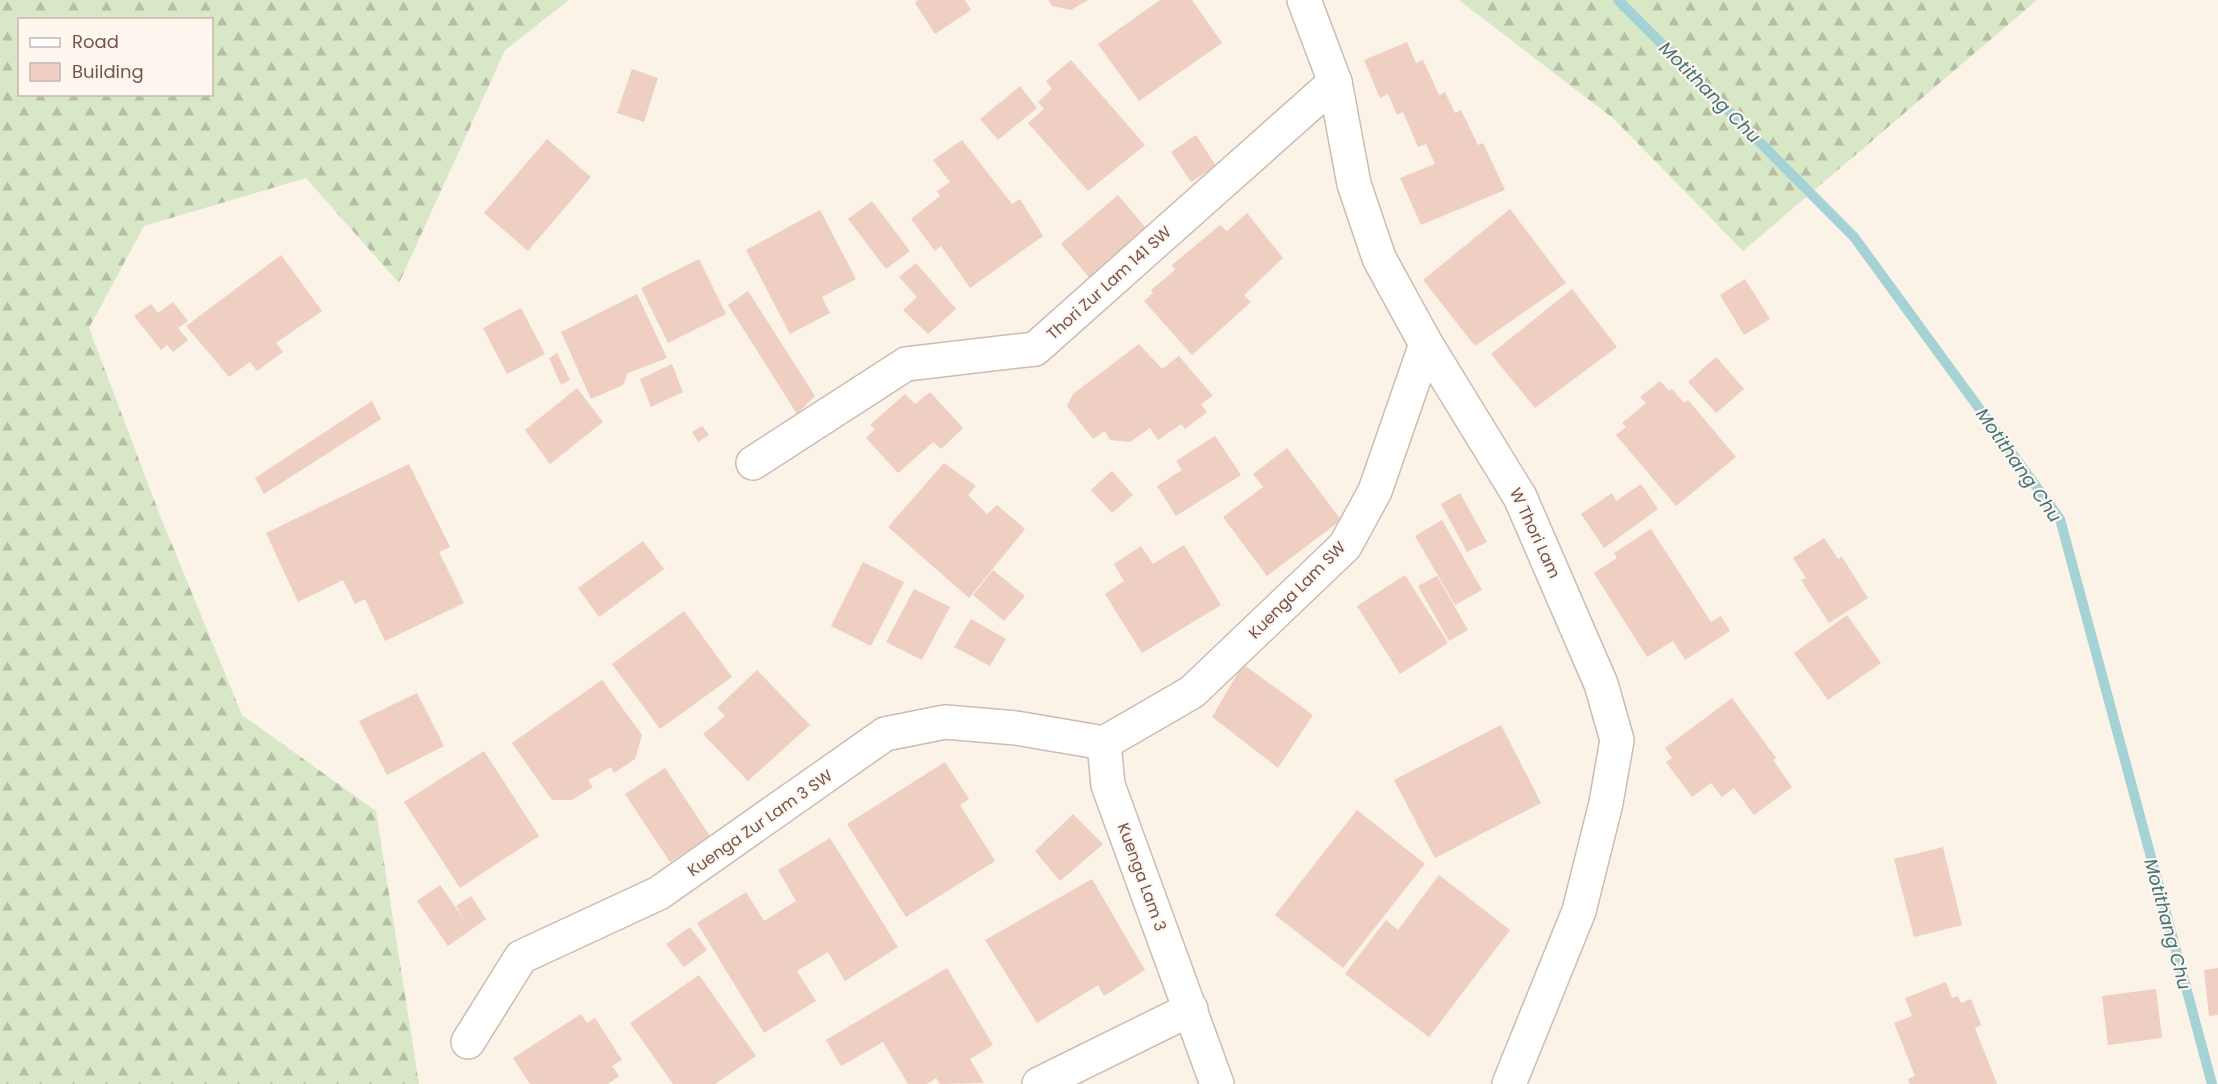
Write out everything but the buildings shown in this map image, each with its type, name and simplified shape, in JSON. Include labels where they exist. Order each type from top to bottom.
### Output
[{"type":"street","name":"W Thori Lam","points":[[1304,0],[1335,82],[1354,184],[1379,258],[1426,344],[1521,496],[1601,684],[1617,740],[1606,803],[1579,911],[1509,1084]]},
{"type":"street","name":"Thori Zur Lam 141 SW","points":[[753,463],[906,364],[1035,350],[1335,82]]},
{"type":"street","name":"Kuenga Lam SW","points":[[1104,743],[1192,692],[1345,546],[1375,491],[1426,344]]},
{"type":"street","name":"Kuenga Zur Lam 3 SW","points":[[468,1042],[521,957],[659,893],[885,734],[945,722],[1016,728],[1104,743]]},
{"type":"street","name":"Kuenga Lam 3","points":[[1104,743],[1108,785],[1191,1009]]},
{"type":"street","points":[[1039,1084],[1191,1009],[1217,1084]]},
{"type":"green space","points":[[0,0],[569,0],[505,50],[399,283],[306,178],[144,226],[89,328],[161,518],[242,715],[376,811],[419,1084],[0,1084]]},
{"type":"green space","points":[[1459,0],[2037,0],[1743,251],[1614,119]]},
{"type":"waterway","name":"Motithang Chu","points":[[1618,0],[1854,237],[2060,519],[2212,1084]]}]
